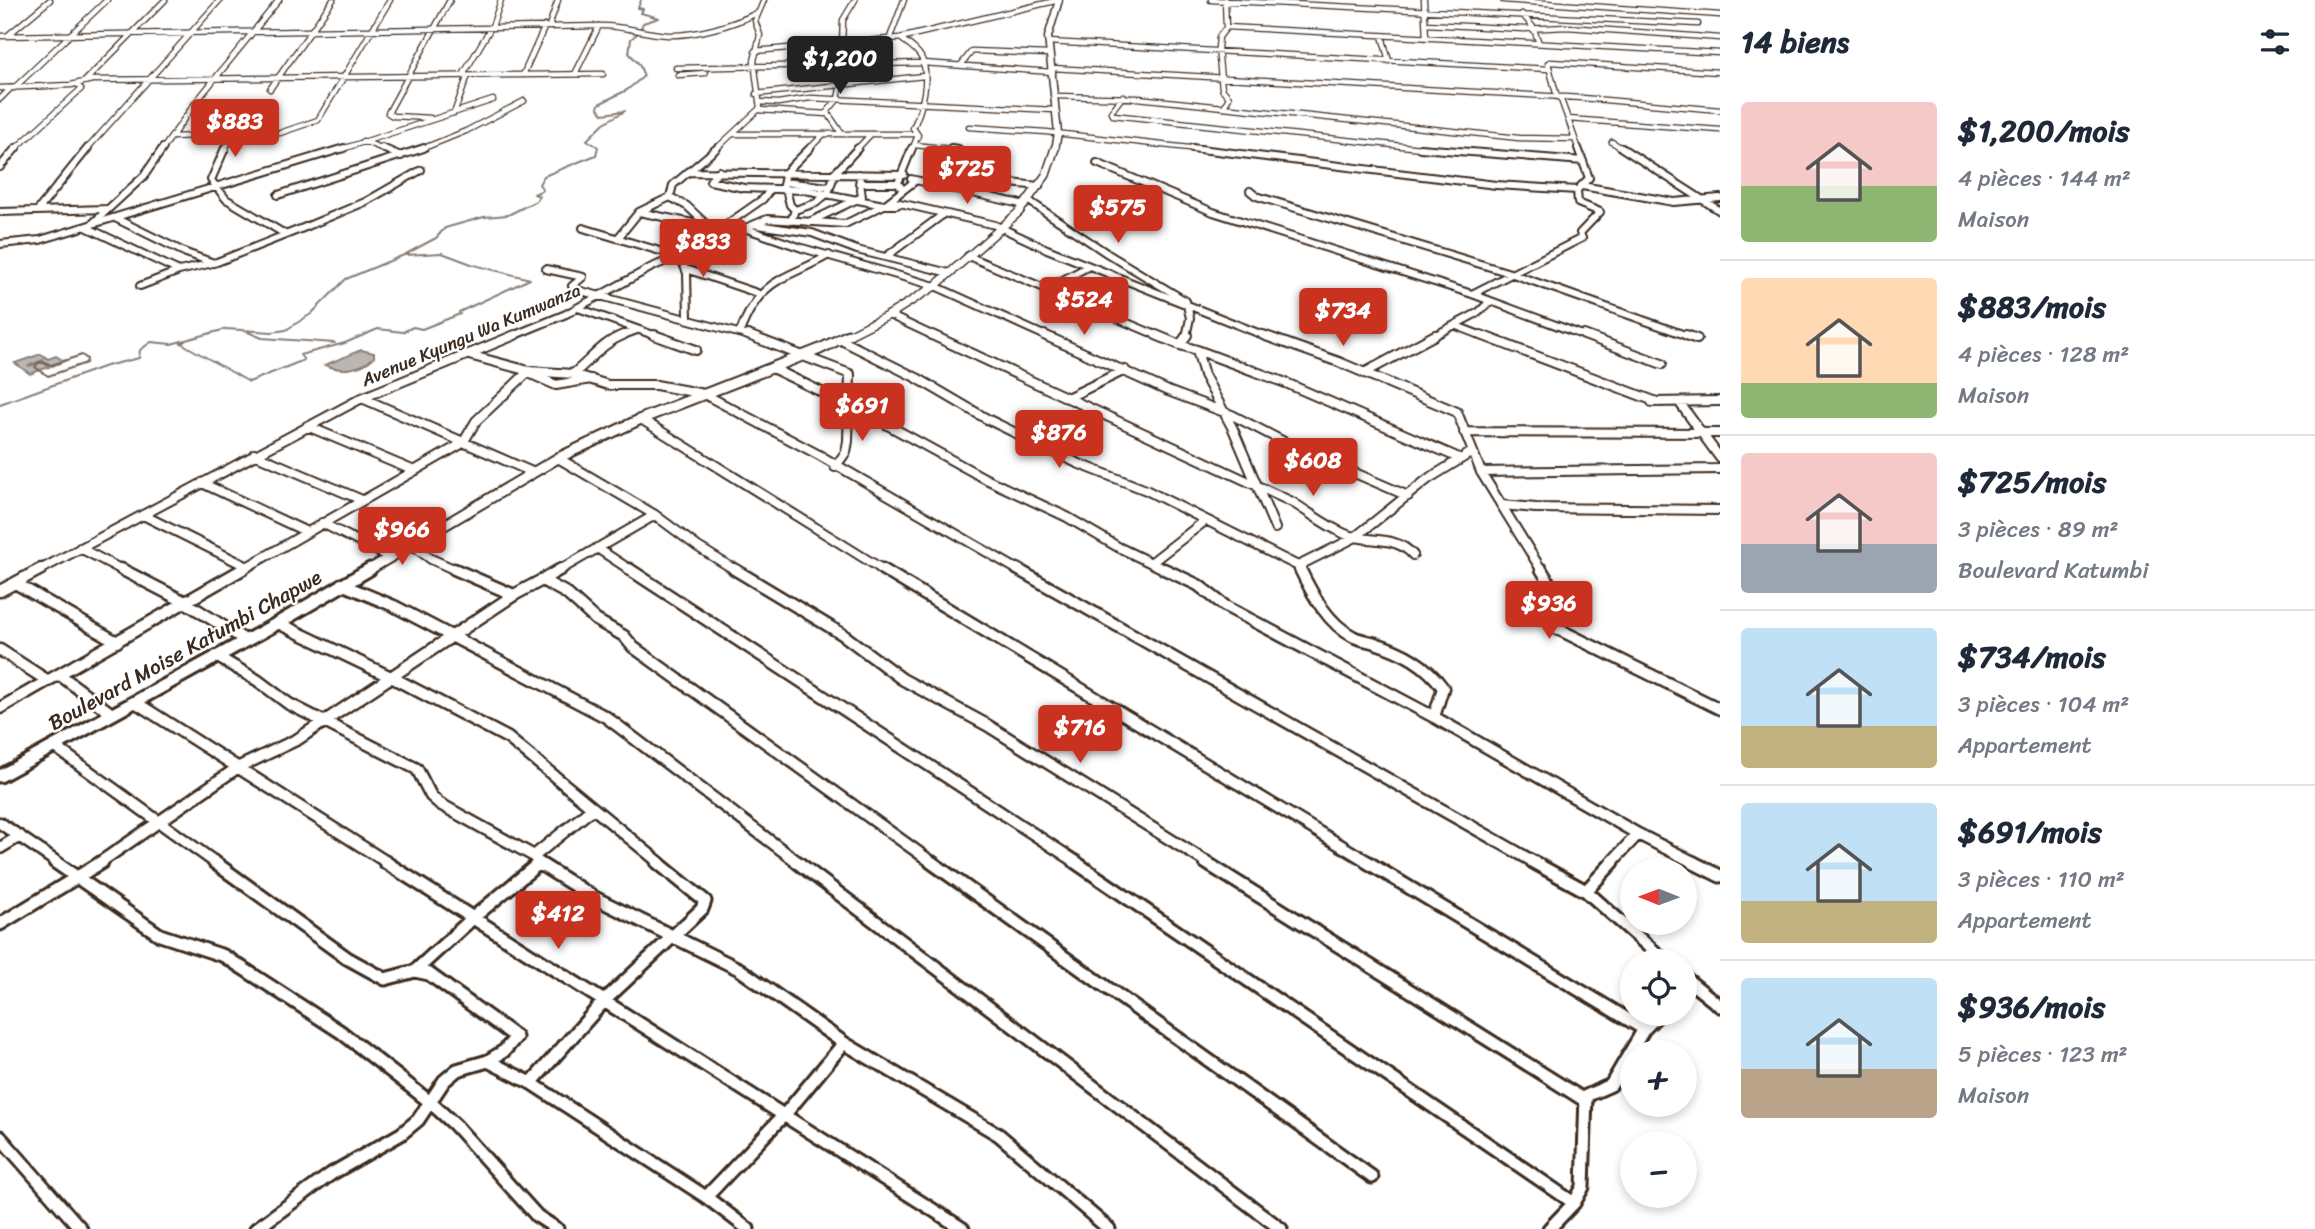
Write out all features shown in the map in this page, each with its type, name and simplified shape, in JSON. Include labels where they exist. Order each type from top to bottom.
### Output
[{"type":"street","points":[[0,41],[50,0]]},
{"type":"street","points":[[0,99],[107,0]]},
{"type":"street","points":[[0,167],[5,158],[80,89],[81,84],[165,0]]},
{"type":"street","points":[[38,211],[110,122],[220,0]]},
{"type":"street","points":[[89,226],[144,176],[214,79],[279,0]]},
{"type":"street","points":[[270,89],[333,0]]},
{"type":"street","points":[[172,136],[289,131],[318,120],[390,0]]},
{"type":"street","points":[[436,118],[393,116],[388,113],[450,0]]},
{"type":"street","points":[[463,75],[478,55],[498,15],[501,0]]},
{"type":"street","points":[[523,75],[558,0]]},
{"type":"street","points":[[670,197],[670,189],[759,110],[755,51],[761,39],[755,20],[764,0]]},
{"type":"street","points":[[842,44],[841,25],[855,0]]},
{"type":"street","points":[[889,40],[904,0]]},
{"type":"street","points":[[755,51],[889,40],[1059,0]]},
{"type":"street","points":[[1058,133],[1048,41],[1049,24],[1059,0]]},
{"type":"street","points":[[1211,0],[1698,24]]},
{"type":"street","points":[[1224,107],[1229,97],[1222,89],[1219,37],[1226,27],[1228,0]]},
{"type":"street","points":[[1424,0],[1426,38]]},
{"type":"street","points":[[1503,0],[1720,15]]},
{"type":"street","points":[[0,36],[547,26],[622,26],[669,35],[734,25],[757,13]]},
{"type":"street","points":[[1693,13],[1720,58]]},
{"type":"street","points":[[1522,14],[1533,27],[1539,43]]},
{"type":"street","points":[[1426,24],[1567,27],[1720,38]]},
{"type":"street","points":[[575,74],[599,26]]},
{"type":"street","points":[[1226,27],[1718,53]]},
{"type":"street","points":[[1382,36],[1389,61]]},
{"type":"street","points":[[900,38],[918,52],[923,63],[924,76],[920,111],[913,128],[917,134],[915,145],[902,178],[903,190]]},
{"type":"street","points":[[1048,41],[1549,69]]},
{"type":"street","points":[[961,65],[972,51],[1049,54]]},
{"type":"street","points":[[1472,294],[1582,238],[1580,233],[1600,212],[1578,204],[1580,188],[1589,178],[1548,64],[1556,62],[1720,72]]},
{"type":"street","points":[[676,68],[923,63],[1558,97],[1720,110]]},
{"type":"street","points":[[677,75],[756,68]]},
{"type":"street","points":[[0,88],[81,84],[92,80],[603,74]]},
{"type":"street","points":[[454,113],[467,78],[463,75]]},
{"type":"street","points":[[757,94],[924,76]]},
{"type":"street","points":[[828,114],[838,99],[841,83]]},
{"type":"street","points":[[1055,96],[1123,96],[1519,138],[1575,138]]},
{"type":"street","points":[[1123,96],[1111,112],[1113,115],[1426,149],[1583,161]]},
{"type":"street","points":[[759,102],[778,103],[804,98],[1055,110]]},
{"type":"street","points":[[0,244],[40,240],[89,226],[213,183],[299,163],[493,100]]},
{"type":"street","points":[[278,195],[469,131],[524,101]]},
{"type":"street","points":[[759,110],[828,114]]},
{"type":"street","points":[[828,114],[842,134]]},
{"type":"street","points":[[1568,119],[1720,130]]},
{"type":"street","points":[[969,127],[1058,133],[1496,185],[1580,188],[1674,202],[1720,198]]},
{"type":"street","name":"Boulevard Moise Katumbi Chapwe","points":[[0,776],[278,623],[558,458],[641,419],[803,356],[889,315],[935,286],[1027,203],[1054,158],[1058,133]]},
{"type":"street","points":[[213,183],[232,134]]},
{"type":"street","points":[[734,134],[917,134]]},
{"type":"street","points":[[795,210],[790,205],[784,187],[786,172],[824,134]]},
{"type":"street","points":[[795,210],[816,203],[829,190],[835,173],[871,134]]},
{"type":"street","points":[[363,141],[401,156]]},
{"type":"street","points":[[1612,142],[1720,211]]},
{"type":"street","points":[[915,145],[963,151],[979,166],[995,169],[992,181],[1039,186]]},
{"type":"street","points":[[1097,163],[1213,212],[1472,294],[1662,364]]},
{"type":"street","points":[[140,286],[179,271],[214,263],[365,202],[421,170]]},
{"type":"street","points":[[719,171],[710,181],[725,186],[829,190],[884,205],[906,205]]},
{"type":"street","points":[[688,172],[859,174],[902,178],[1027,203],[1182,297],[1188,306],[1190,322],[1187,339],[1180,345]]},
{"type":"street","points":[[808,222],[863,195],[859,174]]},
{"type":"street","points":[[859,183],[902,178]]},
{"type":"street","name":"Avenue Kyungu Wa Kumwanza","points":[[0,591],[362,398],[578,308],[644,271],[767,219],[853,222],[891,201],[915,181]]},
{"type":"street","points":[[213,183],[226,200],[285,234]]},
{"type":"street","points":[[717,231],[763,199],[771,189]]},
{"type":"street","points":[[1250,191],[1256,196],[1512,273],[1697,338]]},
{"type":"street","points":[[618,239],[639,212],[670,197]]},
{"type":"street","points":[[670,197],[687,206],[707,226]]},
{"type":"street","points":[[891,201],[999,230],[1457,412],[1481,472],[1550,584],[1556,628],[1720,709]]},
{"type":"street","points":[[0,212],[107,209]]},
{"type":"street","points":[[925,209],[940,216],[999,230]]},
{"type":"street","points":[[791,221],[795,210]]},
{"type":"street","points":[[639,212],[707,226],[717,231]]},
{"type":"street","points":[[887,256],[940,216]]},
{"type":"street","points":[[115,218],[186,253],[214,263]]},
{"type":"street","points":[[755,225],[812,233],[857,250],[949,273]]},
{"type":"street","points":[[89,226],[179,271]]},
{"type":"street","points":[[583,228],[680,257],[689,270],[757,293]]},
{"type":"street","points":[[745,229],[935,286],[1182,397],[1224,412],[1290,445],[1408,496]]},
{"type":"street","points":[[717,231],[718,239]]},
{"type":"street","points":[[740,332],[757,293],[785,275],[807,269],[829,255]]},
{"type":"street","points":[[968,256],[1180,345],[1286,383],[1459,458]]},
{"type":"street","points":[[1048,288],[1089,266]]},
{"type":"street","points":[[546,269],[583,277],[572,288],[685,314],[712,327],[740,332],[821,365],[839,367],[850,374],[846,452],[835,467]]},
{"type":"street","points":[[685,314],[689,270]]},
{"type":"street","points":[[1364,373],[1479,312],[1490,301]]},
{"type":"street","points":[[578,308],[696,350]]},
{"type":"street","points":[[889,315],[1292,502],[1354,538],[1395,540],[1413,555]]},
{"type":"street","points":[[1454,325],[1654,402],[1720,401]]},
{"type":"street","points":[[573,374],[593,358],[607,341],[637,330]]},
{"type":"street","points":[[839,339],[917,378],[987,419],[1077,463],[1146,490],[1298,566],[1309,588],[1351,636],[1410,656],[1435,675],[1443,688],[1434,717]]},
{"type":"street","points":[[1197,350],[1204,374],[1224,412],[1275,528]]},
{"type":"street","points":[[469,355],[528,371],[573,374],[608,385],[656,385],[704,394],[779,433],[1364,768],[1586,891],[1651,949]]},
{"type":"street","points":[[772,368],[849,405],[977,474],[1067,517],[1118,547],[1205,590],[1225,607],[1434,717],[1638,834],[1720,876]]},
{"type":"street","points":[[1066,398],[1125,370]]},
{"type":"street","points":[[528,371],[556,385],[593,379]]},
{"type":"street","points":[[0,708],[463,443],[476,421],[528,371]]},
{"type":"street","points":[[362,398],[532,472]]},
{"type":"street","points":[[1679,402],[1720,458]]},
{"type":"street","points":[[641,419],[816,529],[1644,1029]]},
{"type":"street","points":[[307,426],[412,470]]},
{"type":"street","points":[[1464,432],[1720,433]]},
{"type":"street","points":[[1298,566],[1354,538],[1432,474],[1472,452]]},
{"type":"street","points":[[254,454],[362,500]]},
{"type":"street","points":[[558,458],[655,515],[698,547],[842,634],[902,679],[986,724],[1586,1101]]},
{"type":"street","points":[[1481,472],[1720,469]]},
{"type":"street","points":[[202,483],[307,532]]},
{"type":"street","points":[[1501,505],[1536,508],[1720,510]]},
{"type":"street","points":[[143,515],[248,567]]},
{"type":"street","points":[[0,924],[78,878],[237,768],[283,747],[514,595],[655,515]]},
{"type":"street","points":[[1152,562],[1206,520]]},
{"type":"street","points":[[322,523],[389,557]]},
{"type":"street","points":[[411,544],[431,559],[514,595]]},
{"type":"street","points":[[80,548],[185,602],[245,640]]},
{"type":"street","points":[[597,548],[1112,886],[1574,1203]]},
{"type":"street","points":[[542,580],[566,593],[596,621],[624,636],[633,647],[710,704],[1372,1177]]},
{"type":"street","points":[[15,583],[117,642]]},
{"type":"street","points":[[341,584],[394,606],[606,717],[1282,1229]]},
{"type":"street","points":[[278,623],[508,738],[703,899],[704,906],[604,1001],[531,1083]]},
{"type":"street","points":[[0,650],[48,681]]},
{"type":"street","points":[[216,656],[257,680],[278,698],[416,769],[430,796],[440,804],[593,897],[739,970],[844,1043],[999,1135],[1109,1229]]},
{"type":"street","points":[[60,675],[112,714]]},
{"type":"street","points":[[135,702],[475,916],[604,1001],[786,1113],[963,1229]]},
{"type":"street","points":[[54,746],[375,976],[385,979],[415,971],[429,974],[516,1037],[504,1051],[488,1061],[457,1070],[444,1082],[418,1120],[401,1134],[331,1174],[256,1229]]},
{"type":"street","points":[[415,971],[592,809]]},
{"type":"street","points":[[0,823],[160,935],[181,945],[213,950],[341,1032],[430,1102],[455,1125],[537,1216],[557,1229]]},
{"type":"street","points":[[1586,891],[1638,834]]},
{"type":"street","points":[[0,848],[20,836]]},
{"type":"street","points":[[1697,989],[1720,1006]]},
{"type":"street","points":[[1549,1229],[1574,1203],[1583,1187],[1587,1096],[1611,1084],[1647,1026]]},
{"type":"street","points":[[706,1197],[786,1113],[844,1043]]},
{"type":"street","points":[[488,1061],[531,1083],[706,1197],[748,1229]]},
{"type":"street","points":[[0,1137],[81,1229]]},
{"type":"water","points":[[361,350],[374,353],[374,357],[363,365],[351,368],[338,369],[325,365]]},
{"type":"water","points":[[41,354],[48,359],[56,356],[64,361],[52,366],[43,360],[28,366],[43,362],[49,367],[30,374],[15,363]]},
{"type":"waterway","points":[[641,0],[638,8],[643,9],[641,13],[659,18],[643,23],[641,28]]},
{"type":"waterway","points":[[0,404],[106,366],[139,358],[140,350],[151,342],[171,344],[226,329],[272,332],[286,330],[311,314],[346,279],[404,255],[436,238],[445,228],[484,217],[508,215],[536,201],[539,196],[534,194],[543,190],[539,184],[544,176],[596,155],[598,147],[587,140],[604,123],[625,111],[603,114],[598,108],[599,104],[627,90],[644,76],[639,64],[629,53],[631,39],[638,33]]},
{"type":"waterway","points":[[185,341],[181,343],[249,382],[304,360],[300,355],[345,343],[378,329],[403,332],[413,327],[422,329],[460,314],[459,312],[530,279],[474,265],[442,253],[406,255]]},
{"type":"waterway","points":[[248,332],[262,338],[335,343]]}]
